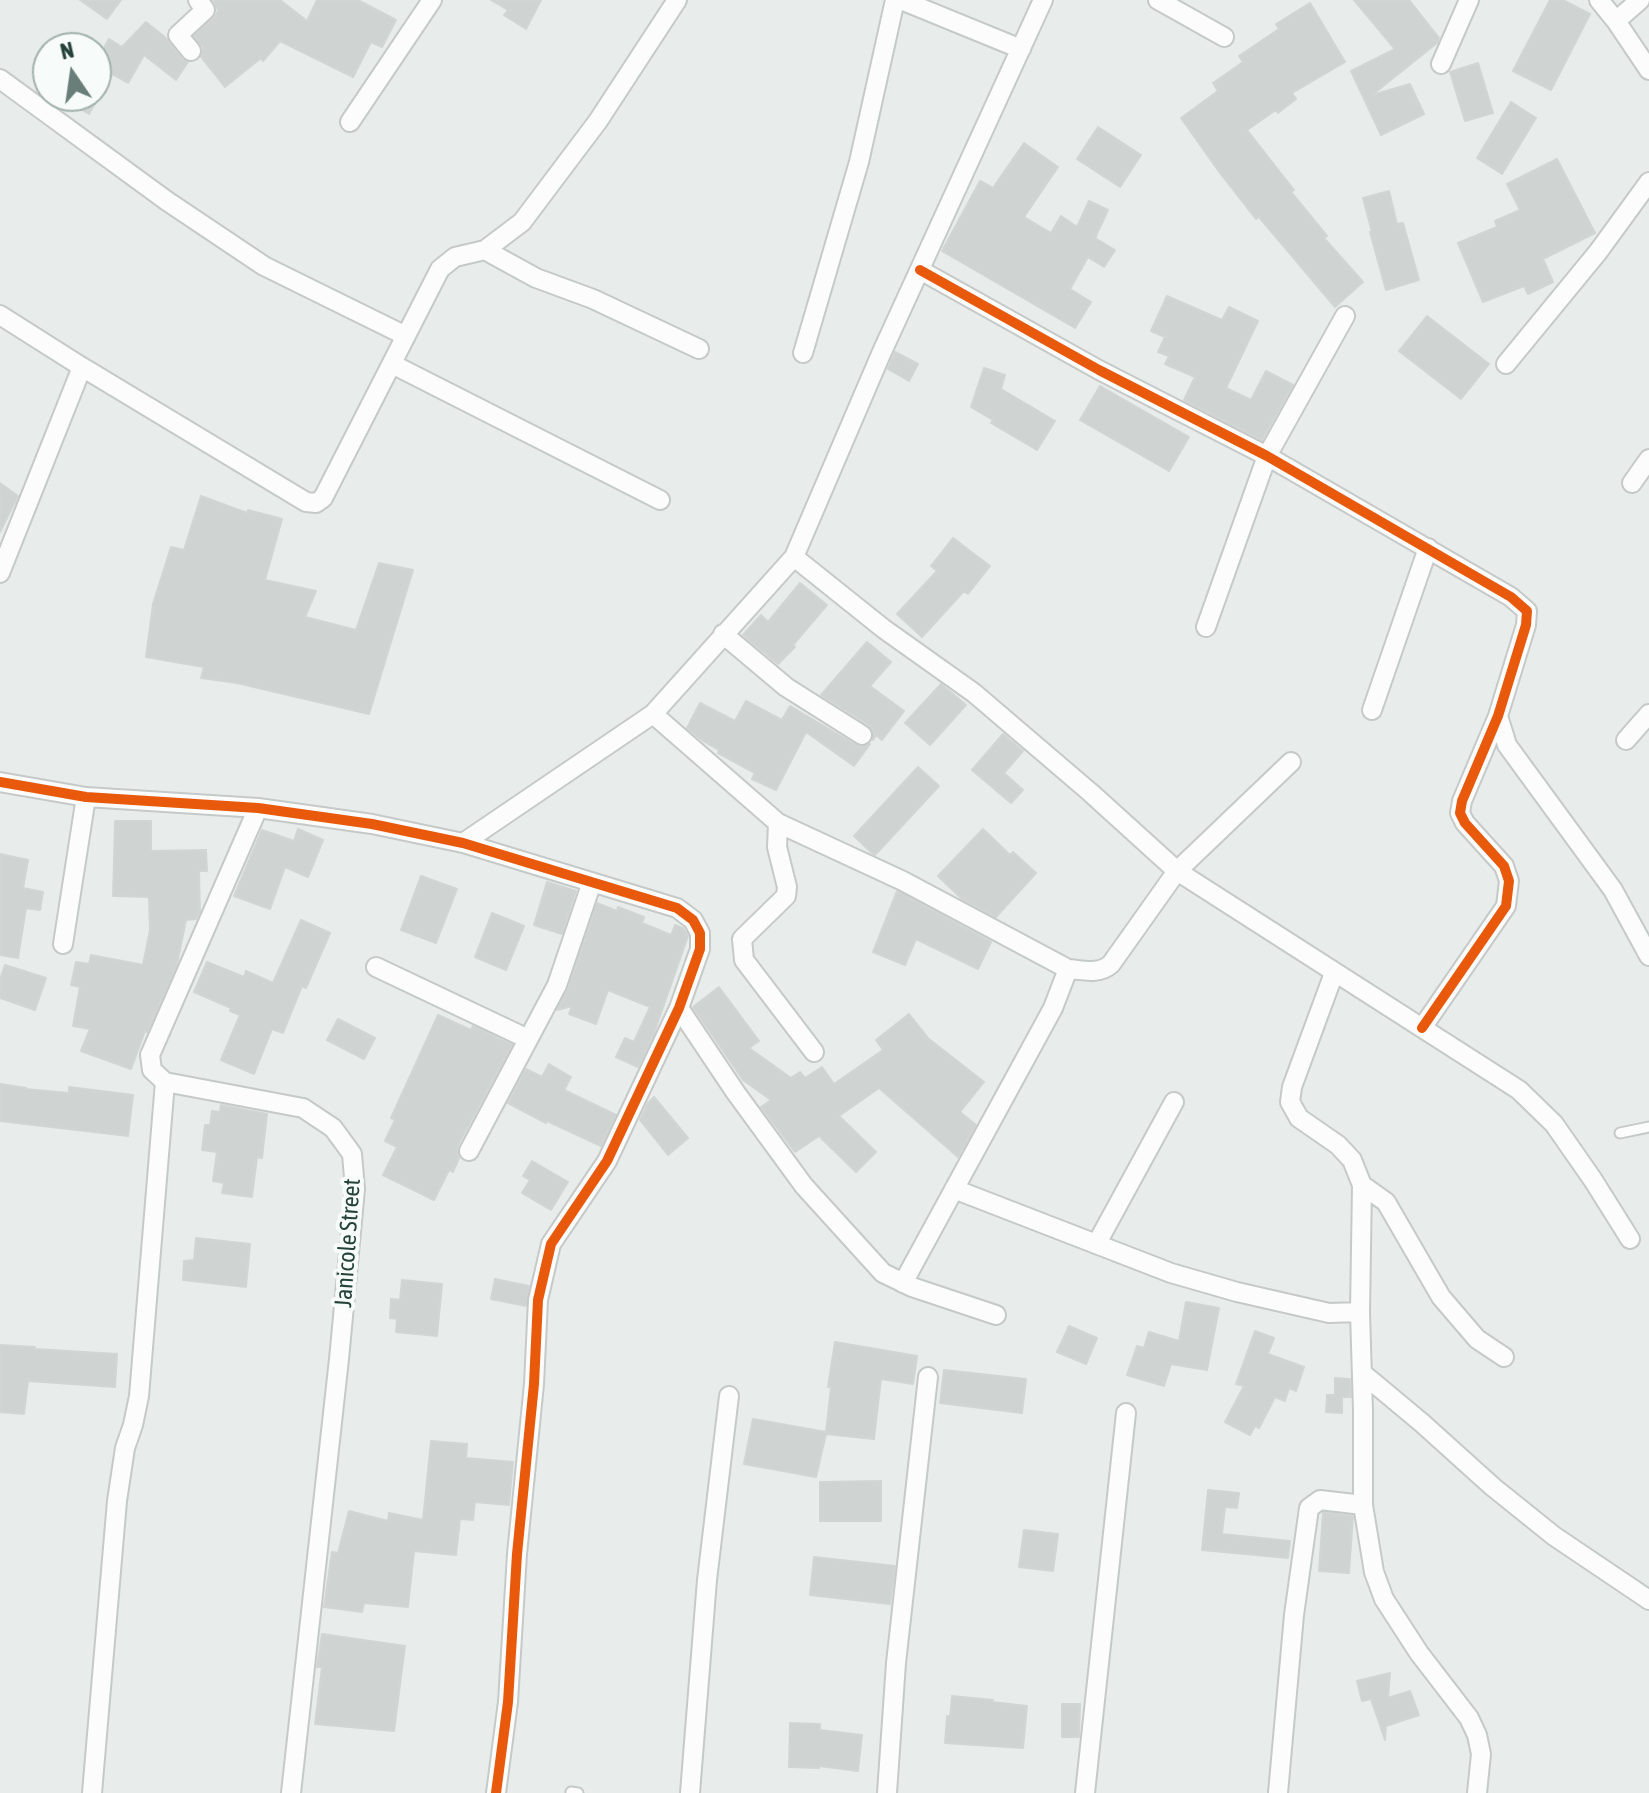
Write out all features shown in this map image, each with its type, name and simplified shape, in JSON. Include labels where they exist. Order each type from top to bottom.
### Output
[{"type":"street","points":[[191,51],[178,35],[205,10],[198,0]]},
{"type":"street","points":[[350,122],[432,0]]},
{"type":"street","points":[[0,315],[306,502],[316,503],[323,498],[440,269],[455,257],[485,250],[522,222],[598,121],[677,0]]},
{"type":"street","points":[[803,353],[859,162],[895,0]]},
{"type":"street","points":[[901,0],[1021,49]]},
{"type":"street","points":[[463,843],[653,714],[794,557],[881,354],[1043,0]]},
{"type":"street","points":[[1158,0],[1224,37]]},
{"type":"street","points":[[1441,64],[1469,0]]},
{"type":"street","points":[[1599,0],[1649,70]]},
{"type":"street","points":[[1616,21],[1640,0]]},
{"type":"street","points":[[0,79],[264,266],[406,336]]},
{"type":"street","points":[[1506,364],[1598,252],[1649,182]]},
{"type":"street","points":[[485,250],[536,278],[593,299],[699,349]]},
{"type":"street","points":[[920,270],[1099,370],[1267,456],[1511,597],[1527,611],[1526,625],[1498,716],[1462,801],[1460,813],[1465,823],[1504,866],[1509,881],[1506,906],[1422,1028]]},
{"type":"street","points":[[1206,627],[1267,456],[1345,316]]},
{"type":"street","points":[[392,364],[660,500]]},
{"type":"street","points":[[0,573],[82,367]]},
{"type":"street","points":[[1632,483],[1649,459]]},
{"type":"street","points":[[1372,710],[1428,548]]},
{"type":"street","points":[[794,557],[884,629],[974,693],[1177,871],[1519,1090],[1554,1124],[1630,1239]]},
{"type":"street","points":[[723,634],[786,687],[862,735]]},
{"type":"street","points":[[653,714],[778,823],[903,881],[1068,969],[1105,970],[1177,871],[1291,762]]},
{"type":"street","points":[[1626,740],[1649,714]]},
{"type":"street","points":[[1498,716],[1507,745],[1613,890],[1649,956]]},
{"type":"street","points":[[0,782],[86,797],[258,808],[372,824],[463,843],[677,908],[693,920],[700,933],[700,949],[679,1008],[607,1161],[551,1244],[538,1300],[508,1702],[496,1793]]},
{"type":"street","points":[[63,944],[86,797]]},
{"type":"street","points":[[92,1793],[117,1501],[125,1448],[139,1396],[165,1082],[152,1070],[150,1055],[258,808]]},
{"type":"street","points":[[778,823],[777,847],[787,887],[786,896],[742,939],[744,960],[814,1052]]},
{"type":"street","points":[[469,1151],[557,985],[592,882]]},
{"type":"street","points":[[376,967],[528,1039]]},
{"type":"street","points":[[903,1283],[1053,1008],[1068,969]]},
{"type":"street","points":[[1334,973],[1292,1087],[1290,1102],[1299,1118],[1338,1145],[1352,1160],[1362,1185],[1363,1505],[1374,1572],[1384,1599],[1419,1653],[1469,1718],[1477,1735],[1481,1754],[1477,1793]]},
{"type":"street","points":[[679,1008],[804,1186],[883,1273],[903,1283],[996,1315]]},
{"type":"street","name":"Janicole Street","points":[[165,1082],[303,1108],[333,1128],[352,1154],[354,1205],[291,1793]]},
{"type":"street","points":[[1097,1243],[1174,1102]]},
{"type":"street","points":[[1362,1185],[1386,1202],[1441,1297],[1477,1339],[1504,1357]]},
{"type":"street","points":[[954,1189],[1171,1273],[1329,1313],[1360,1312]]},
{"type":"street","points":[[1362,1373],[1554,1536],[1649,1600]]},
{"type":"street","points":[[887,1793],[896,1663],[928,1377]]},
{"type":"street","points":[[690,1793],[707,1580],[729,1396]]},
{"type":"street","points":[[1085,1793],[1126,1413]]},
{"type":"street","points":[[1278,1793],[1294,1615],[1309,1508],[1320,1500],[1363,1505]]},
{"type":"lane","points":[[1620,1133],[1649,1127]]},
{"type":"lane","points":[[571,1792],[578,1793]]},
{"type":"building","points":[[80,0],[121,0],[107,19]]},
{"type":"building","points":[[213,0],[280,0],[307,21],[317,0],[358,0],[396,20],[382,47],[371,42],[353,77],[280,41],[263,61],[261,58],[225,87],[201,57],[203,48],[194,36],[216,15],[218,10]]},
{"type":"building","points":[[491,0],[541,0],[526,29],[504,15],[508,10]]},
{"type":"building","points":[[1354,0],[1409,0],[1439,38],[1437,43],[1372,95],[1410,84],[1424,114],[1381,135],[1351,71],[1395,49]]},
{"type":"building","points":[[1550,0],[1563,0],[1590,14],[1551,90],[1513,71]]},
{"type":"building","points":[[1310,3],[1345,62],[1292,93],[1296,99],[1247,130],[1327,236],[1324,238],[1363,282],[1335,307],[1259,217],[1256,219],[1181,118],[1218,91],[1213,83],[1243,62],[1239,56],[1279,29],[1276,24]]},
{"type":"building","points":[[146,22],[188,62],[176,80],[144,55],[128,83],[112,74],[112,41],[122,47]]},
{"type":"building","points":[[1478,63],[1493,113],[1465,121],[1450,72]]},
{"type":"building","points":[[1511,102],[1536,118],[1502,174],[1477,158]]},
{"type":"building","points":[[1098,127],[1141,155],[1120,187],[1077,159]]},
{"type":"building","points":[[1024,143],[1058,167],[1024,217],[1051,233],[1061,216],[1077,227],[1089,201],[1108,210],[1095,238],[1115,250],[1104,267],[1088,257],[1070,289],[1091,302],[1075,328],[942,251],[980,181],[993,188]]},
{"type":"building","points":[[1557,159],[1595,233],[1543,259],[1553,282],[1528,294],[1524,286],[1483,302],[1458,243],[1497,227],[1495,221],[1520,210],[1507,184]]},
{"type":"building","points":[[1389,191],[1397,224],[1403,223],[1419,280],[1386,290],[1363,198]]},
{"type":"building","points":[[1167,296],[1222,320],[1229,307],[1258,321],[1226,388],[1251,400],[1266,371],[1293,385],[1262,440],[1184,400],[1195,377],[1165,364],[1169,356],[1158,352],[1165,337],[1151,331]]},
{"type":"building","points":[[1427,316],[1489,364],[1461,399],[1399,351]]},
{"type":"building","points":[[895,352],[918,364],[909,381],[888,369]]},
{"type":"building","points":[[984,368],[1005,375],[1001,389],[1055,421],[1037,450],[991,423],[993,420],[971,407]]},
{"type":"building","points":[[1100,386],[1189,437],[1169,471],[1080,420]]},
{"type":"building","points":[[0,483],[18,496],[0,532]]},
{"type":"building","points":[[201,496],[247,513],[248,510],[282,519],[265,580],[316,591],[305,617],[356,630],[379,563],[413,570],[369,714],[237,683],[201,678],[204,667],[146,657],[153,604],[171,547],[184,550]]},
{"type":"building","points":[[953,538],[990,566],[968,594],[964,591],[922,637],[897,614],[937,571],[931,566]]},
{"type":"building","points":[[800,583],[827,605],[778,664],[743,635],[761,615],[768,622]]},
{"type":"building","points":[[867,642],[891,662],[870,686],[904,711],[882,740],[876,735],[873,740],[873,730],[869,725],[821,695]]},
{"type":"building","points":[[941,684],[966,705],[930,745],[905,723]]},
{"type":"building","points":[[746,701],[782,720],[790,706],[856,745],[862,747],[870,744],[854,766],[806,732],[776,790],[752,779],[755,773],[718,753],[719,750],[687,728],[700,703],[735,721]]},
{"type":"building","points":[[1003,734],[1023,751],[1004,773],[1023,790],[1011,803],[972,770]]},
{"type":"building","points":[[918,767],[939,786],[875,855],[854,836]]},
{"type":"building","points":[[115,821],[151,821],[151,851],[206,850],[207,871],[199,871],[200,912],[196,919],[186,920],[177,964],[145,1031],[131,1069],[81,1051],[90,1029],[73,1026],[80,987],[71,985],[76,962],[89,964],[91,955],[143,965],[150,930],[149,897],[113,896]]},
{"type":"building","points":[[298,829],[323,840],[308,877],[285,867],[270,909],[234,896],[262,830],[294,841]]},
{"type":"building","points":[[983,829],[1010,855],[1013,852],[1036,873],[996,917],[962,899],[938,876]]},
{"type":"building","points":[[0,854],[28,860],[23,888],[43,892],[40,910],[26,908],[18,958],[0,955]]},
{"type":"building","points":[[421,876],[457,889],[436,943],[401,930]]},
{"type":"building","points":[[547,882],[576,891],[562,934],[534,925]]},
{"type":"building","points":[[897,891],[991,942],[978,969],[916,939],[905,965],[873,952]]},
{"type":"building","points":[[597,903],[644,917],[642,923],[671,935],[675,925],[683,928],[688,936],[653,1036],[638,1067],[616,1057],[625,1038],[634,1042],[650,1007],[608,990],[596,1024],[569,1014],[572,1006],[557,1010],[568,989]]},
{"type":"building","points":[[492,913],[524,926],[506,970],[475,957]]},
{"type":"building","points":[[301,920],[330,933],[306,988],[302,986],[283,1033],[272,1029],[254,1074],[221,1060],[240,1015],[194,992],[207,962],[244,977],[246,971],[273,983]]},
{"type":"building","points":[[5,965],[46,978],[35,1010],[0,998],[0,980]]},
{"type":"building","points":[[719,987],[759,1041],[749,1048],[791,1078],[800,1072],[805,1078],[822,1067],[834,1084],[883,1050],[876,1040],[909,1014],[929,1039],[984,1082],[960,1112],[976,1125],[958,1157],[879,1088],[839,1116],[876,1152],[856,1172],[819,1136],[795,1152],[761,1107],[771,1100],[743,1080],[693,1007]]},
{"type":"building","points":[[438,1015],[471,1030],[473,1026],[512,1045],[458,1145],[459,1158],[453,1172],[449,1170],[434,1200],[383,1175],[397,1147],[385,1141],[395,1120],[391,1118]]},
{"type":"building","points":[[338,1019],[375,1038],[364,1059],[327,1040]]},
{"type":"building","points":[[549,1064],[571,1077],[564,1090],[616,1115],[601,1146],[508,1103],[526,1069],[542,1077]]},
{"type":"building","points":[[0,1084],[69,1093],[69,1087],[133,1095],[128,1136],[0,1121]]},
{"type":"building","points":[[654,1097],[688,1138],[668,1155],[640,1120]]},
{"type":"building","points":[[221,1105],[267,1114],[262,1158],[257,1157],[252,1197],[222,1193],[224,1183],[213,1181],[217,1152],[202,1150],[205,1125],[210,1125],[212,1111],[220,1112]]},
{"type":"building","points":[[532,1161],[568,1182],[551,1210],[522,1193],[530,1180],[523,1176]]},
{"type":"building","points":[[196,1238],[250,1244],[246,1287],[183,1280],[184,1261],[194,1260]]},
{"type":"building","points":[[495,1279],[529,1286],[526,1306],[491,1299]]},
{"type":"building","points":[[402,1280],[442,1284],[437,1336],[396,1332],[397,1319],[390,1318],[391,1299],[400,1300]]},
{"type":"building","points":[[1186,1302],[1219,1308],[1207,1370],[1171,1364],[1164,1386],[1127,1375],[1137,1346],[1144,1348],[1149,1332],[1179,1341]]},
{"type":"building","points":[[1069,1326],[1097,1338],[1086,1364],[1057,1352]]},
{"type":"building","points":[[1255,1331],[1274,1338],[1268,1354],[1304,1367],[1296,1391],[1289,1388],[1285,1401],[1275,1397],[1259,1428],[1255,1426],[1250,1435],[1225,1422],[1244,1386],[1236,1384]]},
{"type":"building","points":[[835,1342],[917,1356],[913,1384],[881,1379],[874,1439],[826,1434],[816,1477],[744,1464],[753,1419],[826,1432],[831,1387],[828,1387]]},
{"type":"building","points":[[0,1345],[117,1354],[115,1387],[28,1381],[24,1414],[0,1412]]},
{"type":"building","points":[[944,1370],[1026,1379],[1022,1413],[940,1403]]},
{"type":"building","points":[[1335,1378],[1350,1379],[1351,1397],[1342,1397],[1342,1413],[1326,1412],[1327,1395],[1335,1395]]},
{"type":"building","points":[[431,1441],[467,1444],[466,1458],[513,1462],[509,1505],[475,1502],[473,1520],[460,1519],[456,1555],[414,1551],[408,1607],[364,1603],[362,1612],[324,1607],[332,1552],[338,1553],[349,1511],[388,1521],[389,1513],[423,1520]]},
{"type":"building","points":[[881,1481],[881,1521],[820,1521],[820,1482]]},
{"type":"building","points":[[1208,1490],[1239,1493],[1237,1508],[1225,1507],[1222,1534],[1290,1541],[1288,1558],[1202,1550]]},
{"type":"building","points":[[1323,1512],[1353,1516],[1349,1573],[1319,1571]]},
{"type":"building","points":[[1024,1530],[1058,1534],[1053,1571],[1019,1567]]},
{"type":"building","points":[[814,1557],[895,1566],[890,1604],[810,1595]]},
{"type":"building","points":[[322,1634],[405,1646],[394,1731],[315,1724],[322,1667],[317,1667]]},
{"type":"building","points":[[1390,1673],[1388,1698],[1410,1691],[1419,1715],[1386,1726],[1385,1740],[1371,1699],[1362,1701],[1357,1681]]},
{"type":"building","points":[[952,1696],[1027,1706],[1023,1748],[945,1743]]},
{"type":"building","points":[[1062,1704],[1080,1704],[1079,1737],[1062,1737]]},
{"type":"building","points":[[790,1723],[820,1724],[820,1730],[862,1735],[858,1771],[819,1766],[789,1767]]},
{"type":"cycle path","points":[[920,270],[1099,370],[1267,456],[1511,597],[1527,611],[1526,625],[1498,716],[1462,801],[1460,813],[1465,823],[1504,866],[1509,881],[1506,906],[1422,1028]]},
{"type":"cycle path","points":[[0,782],[86,797],[258,808],[372,824],[463,843],[677,908],[693,920],[700,933],[700,949],[679,1008],[607,1161],[551,1244],[538,1300],[508,1702],[496,1793]]}]
